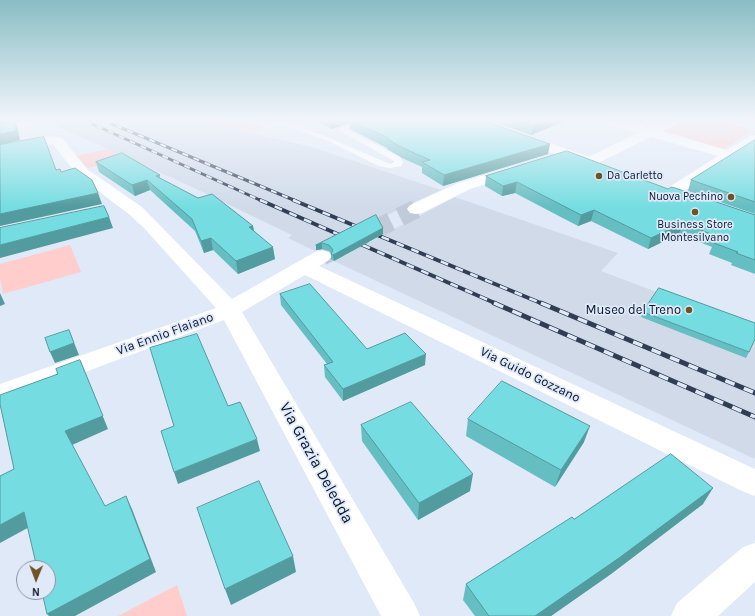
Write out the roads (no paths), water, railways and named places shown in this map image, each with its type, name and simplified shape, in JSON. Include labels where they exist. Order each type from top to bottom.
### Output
[{"type":"street","name":"Via Grazia Deledda","points":[[64,150],[82,172],[150,224],[230,310],[401,616]]},
{"type":"street","points":[[554,150],[609,169]]},
{"type":"street","points":[[589,162],[614,150]]},
{"type":"street","points":[[710,150],[728,155]]},
{"type":"street","points":[[689,198],[666,190],[737,150]]},
{"type":"street","points":[[416,210],[464,186],[566,154]]},
{"type":"street","points":[[104,210],[127,205]]},
{"type":"street","name":"Via Ennio Flaiano","points":[[0,394],[230,310],[314,262]]},
{"type":"street","name":"Via Guido Gozzano","points":[[314,262],[755,483]]},
{"type":"street","points":[[690,616],[755,559]]},
{"type":"lane","points":[[351,150],[382,164],[390,166],[398,164],[399,162],[397,159],[379,150]]},
{"type":"tunnel","points":[[322,256],[416,209]]},
{"type":"railway","points":[[149,150],[262,201]]},
{"type":"railway","points":[[174,150],[296,201]]},
{"type":"railway","points":[[260,200],[497,304]]},
{"type":"railway","points":[[293,200],[543,304]]},
{"type":"railway","points":[[494,303],[755,417]]},
{"type":"railway","points":[[541,303],[755,393]]},
{"type":"place","name":"Da Carletto","points":[[599,176]]},
{"type":"place","name":"Nuova Pechino","points":[[731,197]]},
{"type":"place","name":"Business Store Montesilvano","points":[[695,212]]},
{"type":"place","name":"Museo del Treno","points":[[689,310]]}]
